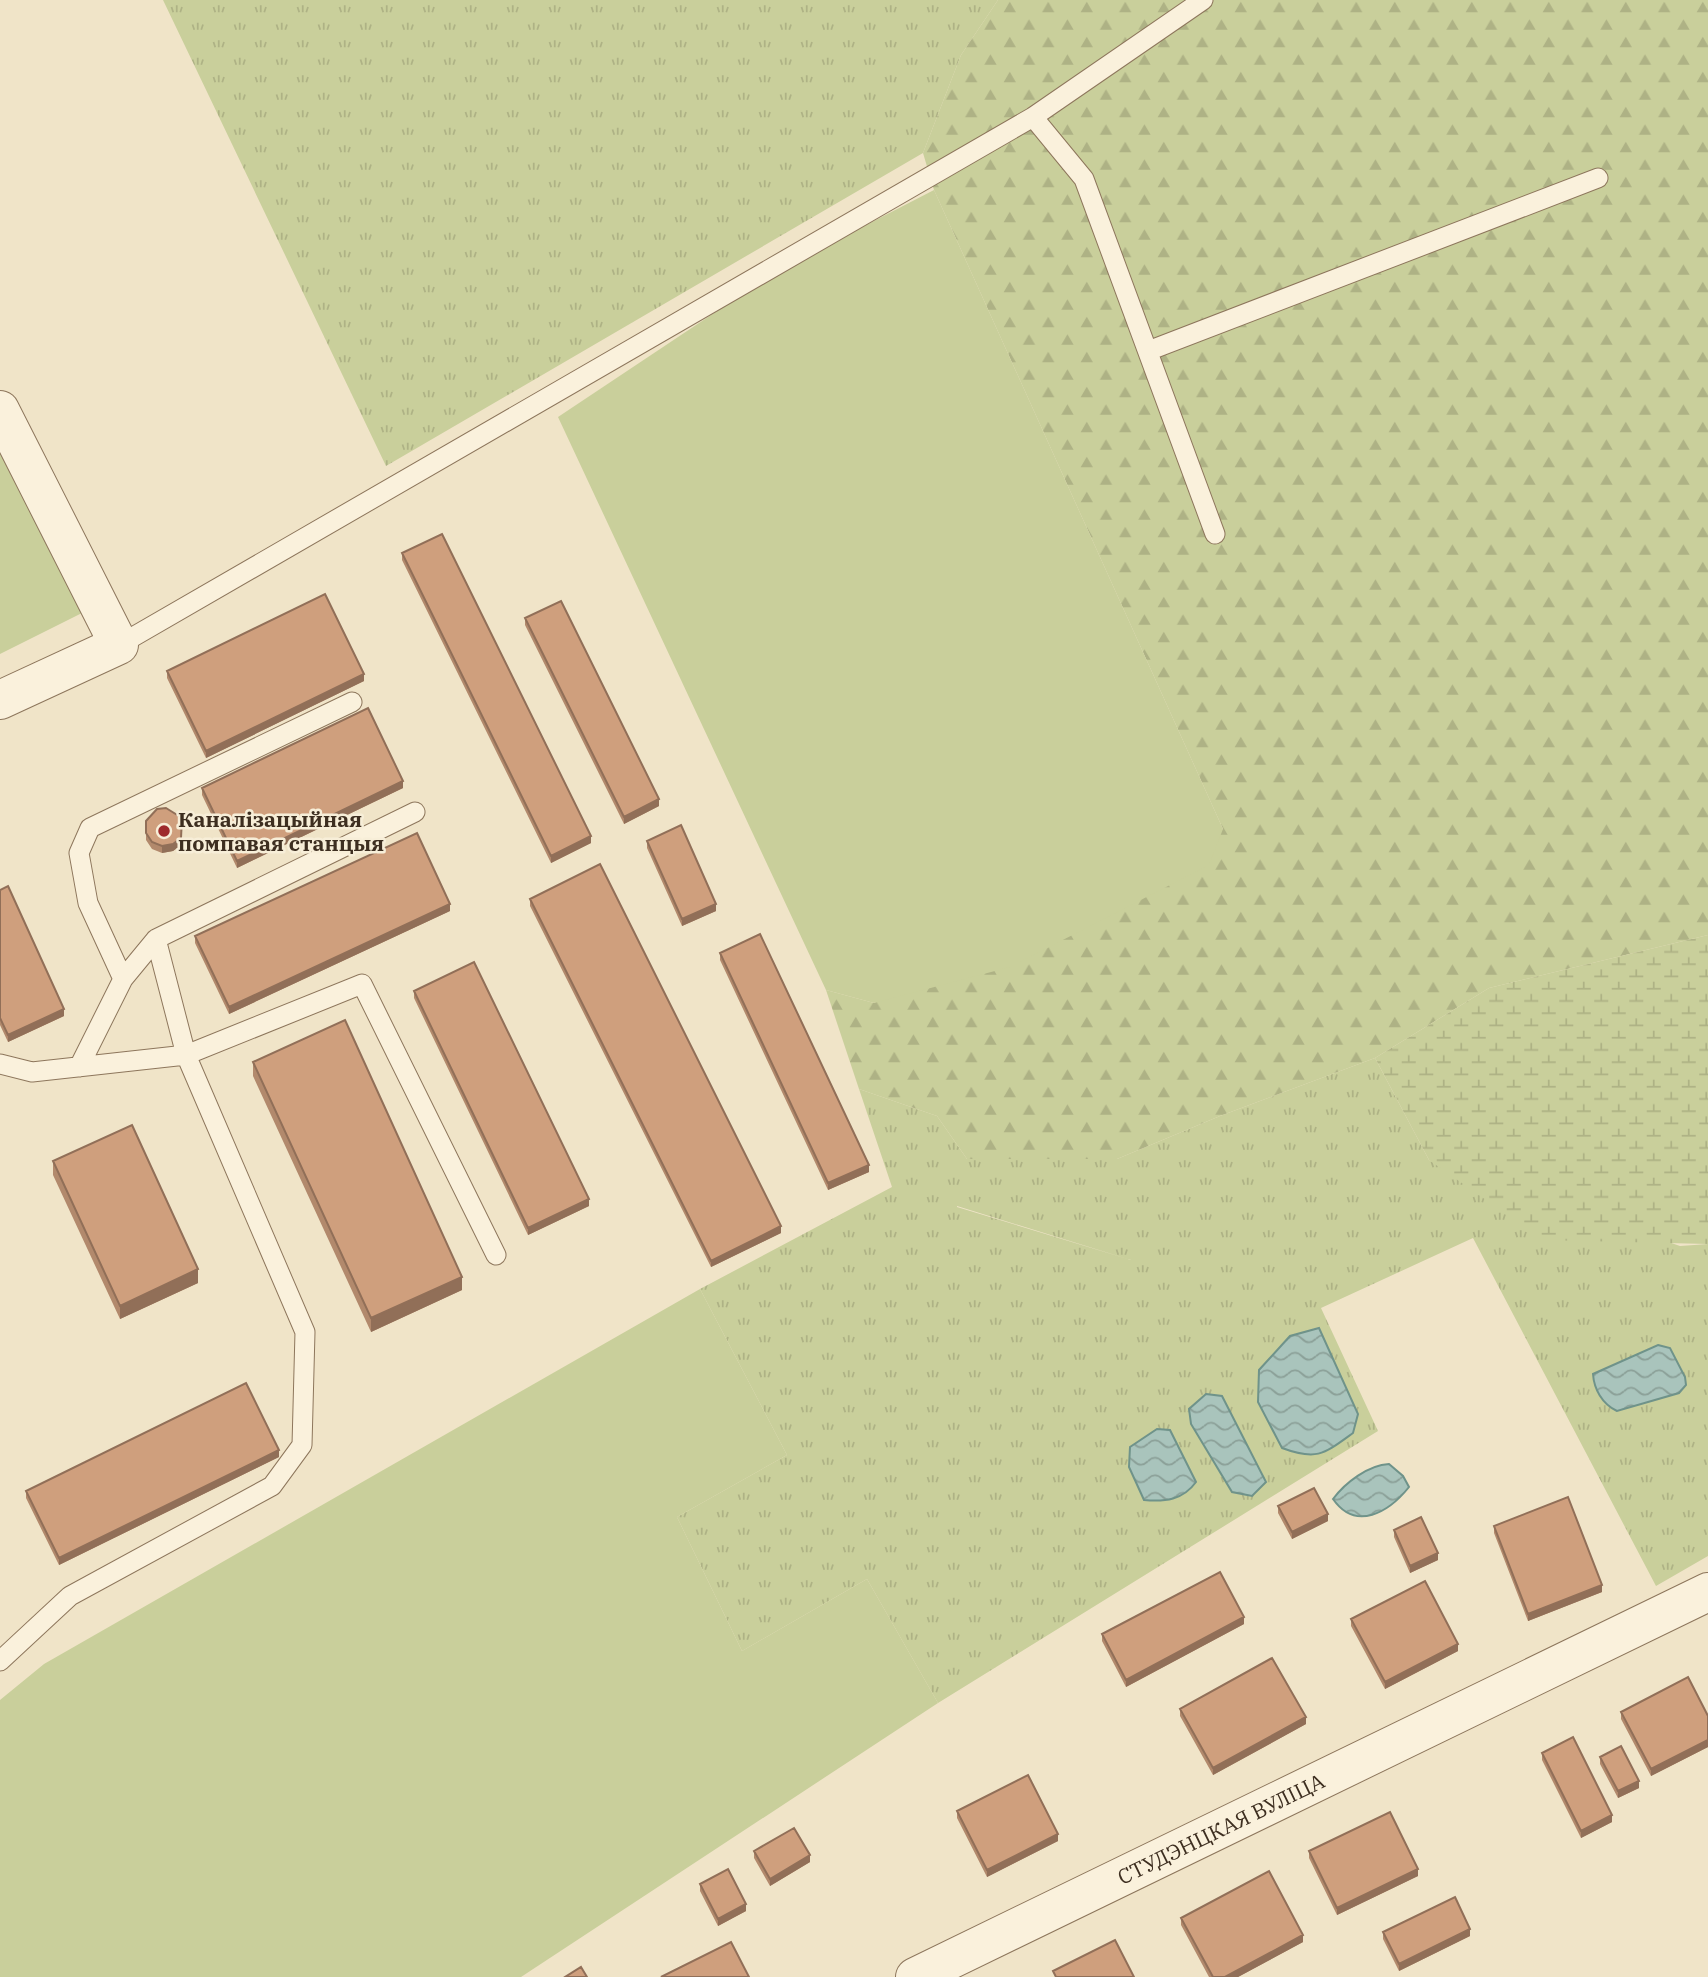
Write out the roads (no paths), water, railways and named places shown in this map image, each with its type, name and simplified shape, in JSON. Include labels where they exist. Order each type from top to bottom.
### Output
[{"type":"street","points":[[0,410],[119,645],[0,700]]},
{"type":"street","name":"СТУДЭНЦКАЯ ВУЛІЦА","points":[[915,1977],[1708,1592]]},
{"type":"lane","points":[[119,645],[1032,117],[1203,0]]},
{"type":"lane","points":[[1032,117],[1084,179],[1216,534]]},
{"type":"lane","points":[[1148,351],[1598,178]]},
{"type":"lane","points":[[123,979],[88,903],[79,853],[90,828],[352,702]]},
{"type":"lane","points":[[79,1067],[123,979],[156,939],[415,812]]},
{"type":"lane","points":[[0,1661],[70,1596],[272,1486],[302,1445],[305,1332],[186,1055],[156,939]]},
{"type":"lane","points":[[0,1064],[32,1072],[186,1055],[362,984],[496,1255]]},
{"type":"water","points":[[1319,1328],[1358,1414],[1353,1433],[1335,1446],[1312,1455],[1282,1448],[1258,1402],[1259,1370],[1290,1336]]},
{"type":"water","points":[[1658,1345],[1670,1348],[1685,1377],[1686,1385],[1679,1393],[1617,1411],[1607,1404],[1597,1390],[1593,1374]]},
{"type":"water","points":[[1206,1394],[1222,1396],[1266,1482],[1252,1496],[1232,1492],[1191,1424],[1189,1409]]},
{"type":"water","points":[[1157,1429],[1170,1430],[1196,1482],[1179,1496],[1159,1501],[1144,1500],[1129,1467],[1130,1447]]},
{"type":"water","points":[[1389,1464],[1403,1476],[1409,1487],[1392,1504],[1372,1515],[1362,1516],[1352,1515],[1333,1499],[1358,1476]]},
{"type":"place","name":"Каналізацыйная помпавая станцыя","points":[[164,831]]}]
